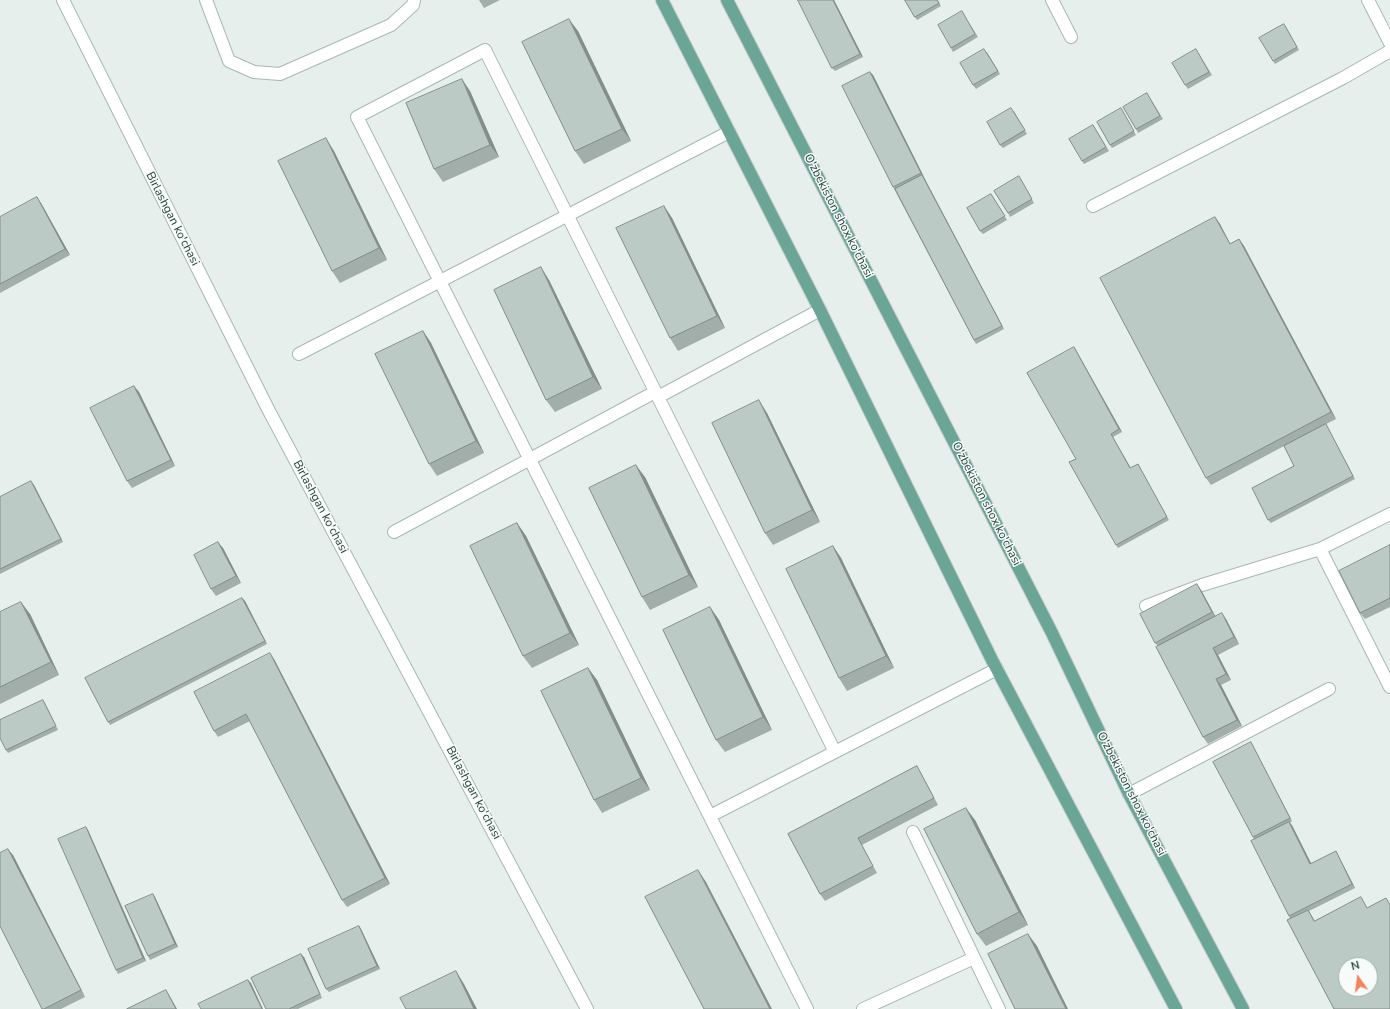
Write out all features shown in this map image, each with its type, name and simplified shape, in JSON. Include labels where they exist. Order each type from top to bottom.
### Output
[{"type":"main road","points":[[662,0],[820,310],[997,669],[1176,1009]]},
{"type":"main road","name":"O'zbekiston shox ko'chasi","points":[[727,0],[1050,631],[1129,794],[1243,1009]]},
{"type":"street","name":"Birlashgan ko'chasi","points":[[63,0],[268,409],[587,1009]]},
{"type":"street","points":[[206,0],[229,61],[254,72],[280,74],[391,25],[413,5],[414,0]]},
{"type":"street","points":[[1052,0],[1071,37]]},
{"type":"street","points":[[1368,0],[1390,43]]},
{"type":"street","points":[[806,1009],[357,117],[485,50],[835,752]]},
{"type":"street","points":[[1094,206],[1343,78],[1390,51]]},
{"type":"street","points":[[299,354],[729,132]]},
{"type":"street","points":[[394,532],[530,459],[820,310]]},
{"type":"street","points":[[1146,606],[1202,585],[1320,549],[1390,514]]},
{"type":"street","points":[[1320,549],[1390,687]]},
{"type":"street","points":[[710,816],[997,669]]},
{"type":"street","points":[[1129,794],[1329,689]]},
{"type":"street","points":[[913,832],[999,1009]]},
{"type":"street","points":[[863,1009],[974,958]]},
{"type":"building","points":[[798,0],[833,0],[860,54],[832,68]]},
{"type":"building","points":[[905,0],[937,0],[939,3],[915,17]]},
{"type":"building","points":[[962,11],[975,34],[951,48],[938,25]]},
{"type":"building","points":[[569,19],[622,129],[575,151],[522,42]]},
{"type":"building","points":[[1284,24],[1297,47],[1273,61],[1259,38]]},
{"type":"building","points":[[984,49],[998,71],[973,85],[960,63]]},
{"type":"building","points":[[1196,49],[1209,72],[1185,85],[1172,63]]},
{"type":"building","points":[[870,72],[921,173],[893,187],[842,86]]},
{"type":"building","points":[[462,79],[490,145],[434,169],[406,103]]},
{"type":"building","points":[[1147,93],[1160,116],[1136,129],[1123,107]]},
{"type":"building","points":[[1011,108],[1025,130],[1000,145],[987,122]]},
{"type":"building","points":[[1121,108],[1134,131],[1110,145],[1097,122]]},
{"type":"building","points":[[1093,125],[1106,147],[1082,161],[1069,139]]},
{"type":"building","points":[[326,138],[379,248],[332,271],[278,161]]},
{"type":"building","points":[[922,175],[1002,326],[974,340],[895,189]]},
{"type":"building","points":[[1019,176],[1032,199],[1008,213],[994,191]]},
{"type":"building","points":[[991,194],[1005,216],[980,231],[967,208]]},
{"type":"building","points":[[37,197],[65,249],[0,284],[0,217]]},
{"type":"building","points":[[664,206],[717,316],[670,338],[616,228]]},
{"type":"building","points":[[1215,217],[1230,244],[1239,239],[1331,412],[1206,478],[1100,278]]},
{"type":"building","points":[[541,267],[593,377],[546,400],[494,290]]},
{"type":"building","points":[[423,331],[476,441],[429,464],[375,354]]},
{"type":"building","points":[[1074,347],[1119,429],[1111,434],[1130,468],[1138,464],[1167,517],[1116,545],[1069,462],[1076,459],[1027,373]]},
{"type":"building","points":[[134,386],[171,460],[127,481],[90,408]]},
{"type":"building","points":[[759,400],[812,510],[765,533],[712,423]]},
{"type":"building","points":[[1326,424],[1353,476],[1268,520],[1252,488],[1294,466],[1284,446]]},
{"type":"building","points":[[636,465],[689,575],[642,597],[589,488]]},
{"type":"building","points":[[31,481],[61,539],[0,569],[0,497]]},
{"type":"building","points":[[517,523],[570,633],[523,656],[470,546]]},
{"type":"building","points":[[218,542],[236,576],[211,589],[194,555]]},
{"type":"building","points":[[1390,545],[1390,598],[1360,613],[1339,571]]},
{"type":"building","points":[[833,546],[886,656],[839,678],[786,569]]},
{"type":"building","points":[[1197,584],[1212,612],[1155,643],[1140,614]]},
{"type":"building","points":[[242,598],[265,641],[108,722],[85,678]]},
{"type":"building","points":[[21,602],[51,662],[0,687],[0,612]]},
{"type":"building","points":[[710,607],[763,717],[716,740],[663,630]]},
{"type":"building","points":[[1222,613],[1234,637],[1213,648],[1226,674],[1216,679],[1237,720],[1203,737],[1156,647]]},
{"type":"building","points":[[270,653],[385,878],[342,900],[246,714],[214,731],[194,692]]},
{"type":"building","points":[[588,668],[641,778],[594,800],[541,691]]},
{"type":"building","points":[[43,700],[56,726],[6,750],[0,738],[0,720]]},
{"type":"building","points":[[1251,742],[1290,818],[1253,837],[1213,762]]},
{"type":"building","points":[[917,766],[934,798],[858,838],[873,866],[820,894],[788,834]]},
{"type":"building","points":[[966,808],[1019,912],[977,934],[924,829]]},
{"type":"building","points":[[1289,822],[1310,864],[1336,851],[1352,884],[1289,916],[1251,841]]},
{"type":"building","points":[[86,827],[143,958],[116,970],[58,839]]},
{"type":"building","points":[[8,849],[81,990],[44,1009],[42,1009],[0,926],[0,853]]},
{"type":"building","points":[[698,870],[770,1009],[704,1009],[645,897]]},
{"type":"building","points":[[153,894],[175,944],[148,956],[125,906]]},
{"type":"building","points":[[1361,897],[1367,908],[1386,898],[1390,905],[1390,1009],[1334,1009],[1287,920],[1308,910],[1314,921]]},
{"type":"building","points":[[359,926],[377,966],[326,989],[308,949]]},
{"type":"building","points":[[1028,934],[1066,1009],[1015,1009],[988,954]]},
{"type":"building","points":[[301,954],[320,994],[289,1009],[266,1009],[251,978]]},
{"type":"building","points":[[456,971],[474,1009],[406,1009],[400,998]]},
{"type":"building","points":[[248,980],[262,1009],[201,1009],[198,1004]]},
{"type":"building","points":[[166,990],[176,1009],[127,1009]]}]
